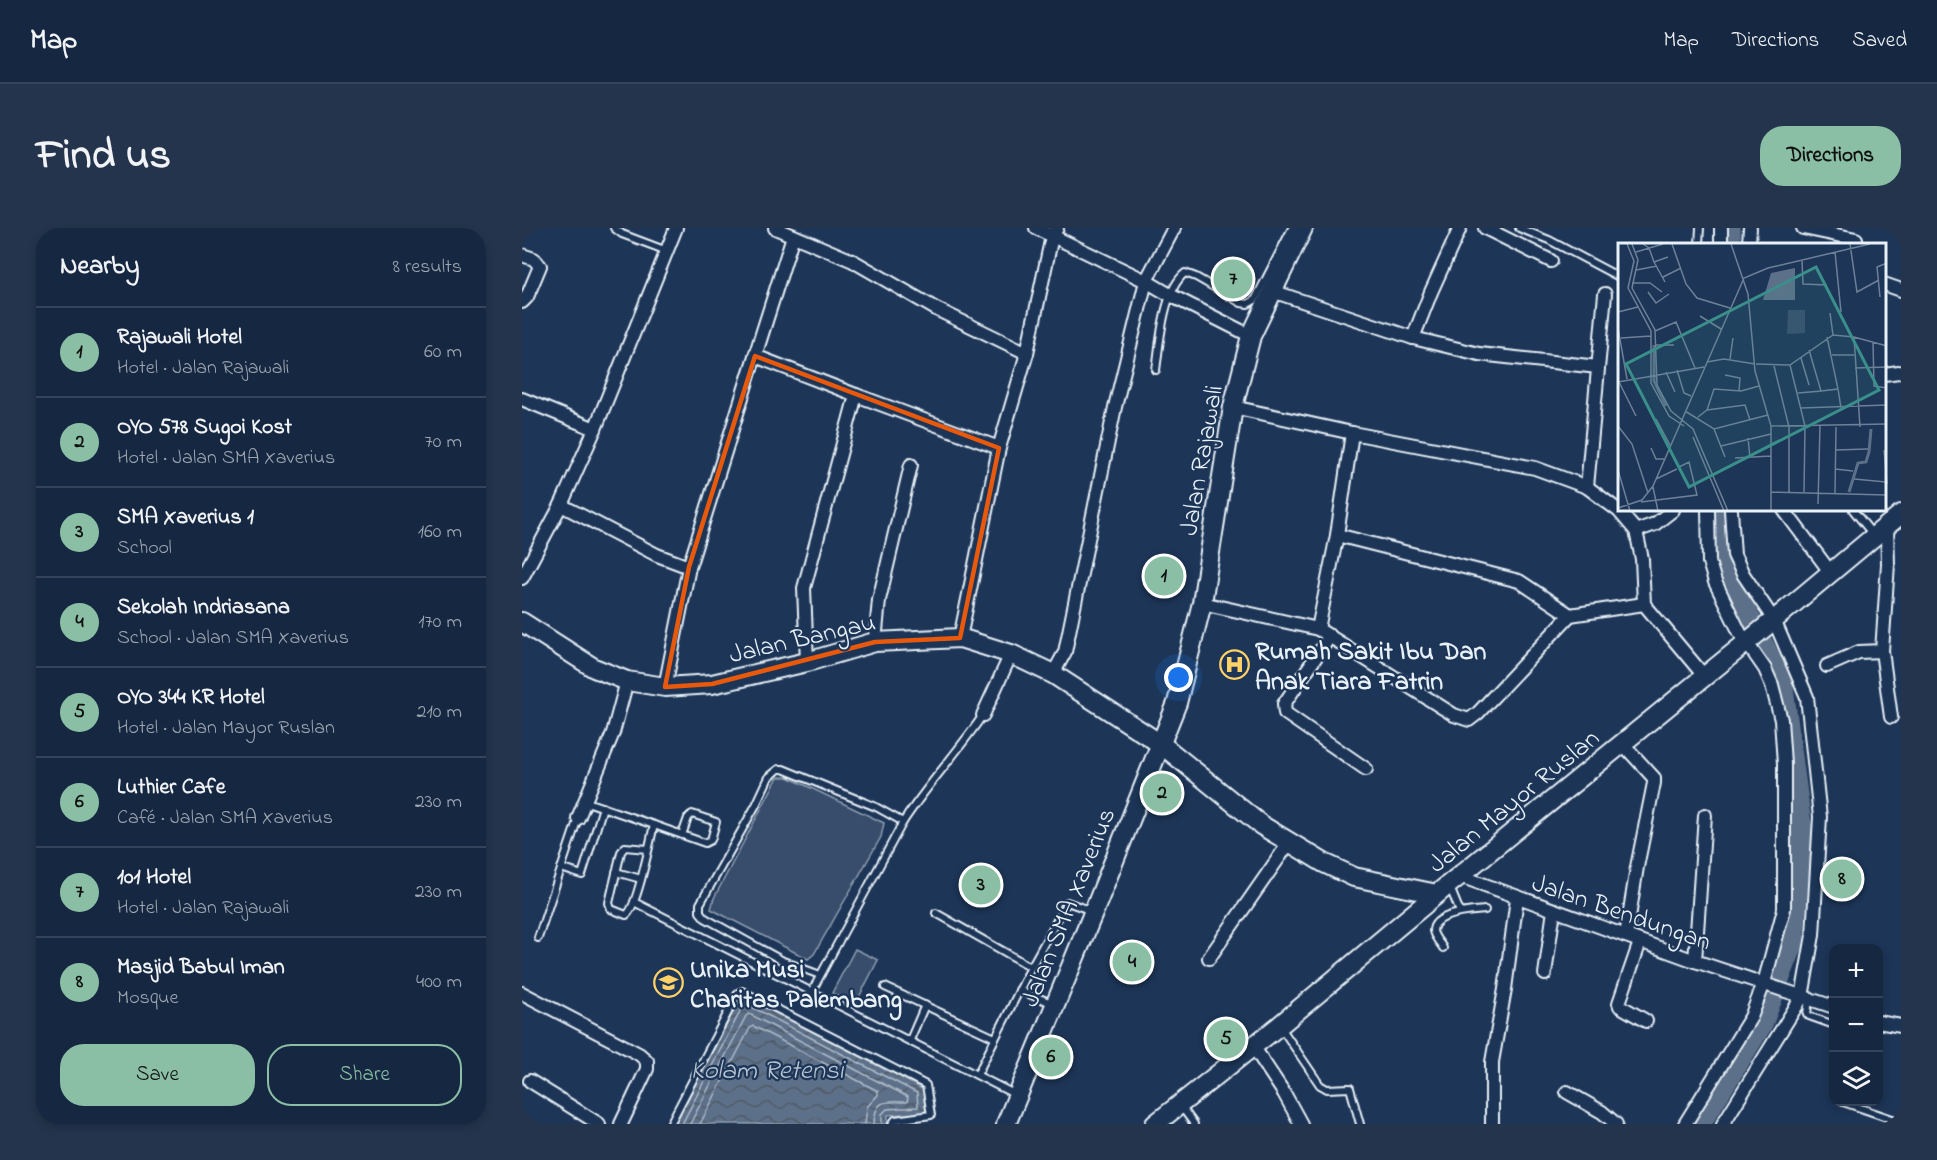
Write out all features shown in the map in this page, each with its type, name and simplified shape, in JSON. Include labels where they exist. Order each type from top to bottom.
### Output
[{"type":"street","points":[[522,578],[561,505],[595,429],[676,228]]},
{"type":"street","points":[[775,228],[853,261],[936,309],[1027,353]]},
{"type":"street","points":[[1036,228],[1054,232],[1170,296],[1251,336]]},
{"type":"street","points":[[1053,674],[1065,652],[1115,407],[1146,281],[1174,228]]},
{"type":"street","name":"Jalan Rajawali","points":[[1181,680],[1202,603],[1233,407],[1251,336],[1303,228]]},
{"type":"street","points":[[1413,338],[1460,228]]},
{"type":"street","points":[[1485,228],[1551,261]]},
{"type":"street","points":[[1749,243],[1750,228]]},
{"type":"street","points":[[1803,228],[1857,237]]},
{"type":"street","points":[[960,638],[999,448],[1027,353],[1054,232]]},
{"type":"street","points":[[665,687],[689,567],[793,236]]},
{"type":"street","points":[[522,255],[534,259],[540,266],[527,297],[522,302]]},
{"type":"street","points":[[1886,285],[1901,290]]},
{"type":"street","points":[[1272,291],[1413,338],[1479,354],[1598,367]]},
{"type":"street","points":[[1587,487],[1605,294]]},
{"type":"street","points":[[755,356],[999,448]]},
{"type":"street","points":[[1886,374],[1899,372]]},
{"type":"street","points":[[807,662],[804,588],[856,395]]},
{"type":"street","points":[[522,399],[595,429]]},
{"type":"street","points":[[1233,407],[1352,433],[1534,468],[1587,487],[1618,510]]},
{"type":"street","points":[[1318,629],[1337,535],[1352,433]]},
{"type":"street","points":[[876,642],[879,600],[910,465]]},
{"type":"street","points":[[561,505],[657,555],[689,567]]},
{"type":"street","points":[[1620,512],[1636,531],[1642,559],[1644,604],[1705,677]]},
{"type":"street","points":[[1636,531],[1655,524],[1670,512]]},
{"type":"street","points":[[1685,1124],[1768,984],[1784,909],[1784,764],[1781,720],[1772,685],[1765,669],[1721,599],[1711,573],[1708,551],[1708,512]]},
{"type":"street","points":[[1723,1124],[1802,997],[1814,935],[1820,817],[1807,697],[1773,621],[1754,593],[1734,555],[1731,512]]},
{"type":"street","points":[[1785,512],[1831,573]]},
{"type":"street","name":"Jalan Mayor Ruslan","points":[[1155,1124],[1280,1025],[1901,514]]},
{"type":"street","points":[[1880,531],[1888,564],[1882,651],[1891,717]]},
{"type":"street","points":[[1337,535],[1519,581],[1570,615]]},
{"type":"street","points":[[1202,603],[1318,629],[1454,715],[1469,720],[1570,615],[1644,604]]},
{"type":"street","name":"Jalan Bangau","points":[[522,622],[594,668],[627,681],[665,687],[712,684],[807,662],[876,642],[960,638],[1011,654],[1053,674],[1289,843],[1324,863],[1354,877],[1449,885]]},
{"type":"street","points":[[1330,636],[1283,707],[1285,713],[1366,769]]},
{"type":"street","points":[[1827,666],[1859,652],[1882,651]]},
{"type":"street","points":[[983,715],[1011,654]]},
{"type":"street","name":"Jalan SMA Xaverius","points":[[1006,1124],[1016,1095],[1094,911],[1157,748],[1170,700],[1181,680]]},
{"type":"street","points":[[578,818],[613,733],[627,681]]},
{"type":"street","points":[[1623,744],[1654,778],[1626,936]]},
{"type":"street","points":[[1695,961],[1705,815]]},
{"type":"street","points":[[1209,958],[1289,843]]},
{"type":"street","name":"Jalan Bendungan","points":[[1449,885],[1517,898],[1802,997]]},
{"type":"street","points":[[1492,1124],[1492,1062],[1517,898]]},
{"type":"street","points":[[1545,974],[1554,910]]},
{"type":"street","points":[[1641,942],[1619,1002],[1620,1006],[1646,1021]]},
{"type":"street","points":[[522,993],[639,1054],[647,1061],[647,1069],[621,1124]]},
{"type":"street","points":[[1802,997],[1829,1006]]},
{"type":"street","points":[[1883,1023],[1901,1026]]},
{"type":"street","points":[[1253,1046],[1301,1124]]},
{"type":"street","points":[[530,1081],[599,1124]]},
{"type":"street","points":[[1567,1092],[1602,1112],[1616,1124]]},
{"type":"lane","points":[[614,228],[622,234],[667,251]]},
{"type":"lane","points":[[1156,370],[1170,296],[1175,284],[1185,273],[1241,303],[1248,304],[1255,300],[1292,228]]},
{"type":"lane","points":[[1519,228],[1549,240],[1618,276]]},
{"type":"lane","points":[[1698,243],[1700,228]]},
{"type":"lane","points":[[1856,512],[1880,531]]},
{"type":"lane","points":[[812,991],[903,822],[966,741],[983,715]]},
{"type":"lane","points":[[820,975],[783,961],[705,918],[700,912],[700,904],[770,777],[779,769],[876,807],[903,822]]},
{"type":"lane","points":[[584,801],[682,835],[708,843],[717,824],[692,814],[688,818],[682,835]]},
{"type":"lane","points":[[561,868],[582,875],[603,807]]},
{"type":"lane","points":[[538,938],[578,818]]},
{"type":"lane","points":[[648,849],[625,847],[621,852],[609,906],[611,909],[629,914],[641,879],[654,825]]},
{"type":"lane","points":[[616,872],[641,879]]},
{"type":"lane","points":[[1449,885],[1460,912]]},
{"type":"lane","points":[[634,902],[1016,1095]]},
{"type":"lane","points":[[977,1074],[1067,902],[1094,911]]},
{"type":"lane","points":[[1443,948],[1434,934],[1433,928],[1437,921],[1460,912],[1485,910]]},
{"type":"lane","points":[[936,913],[1031,967]]},
{"type":"lane","points":[[885,987],[995,1038]]},
{"type":"lane","points":[[1019,990],[1054,1005]]},
{"type":"lane","points":[[670,1124],[738,993],[742,991],[926,1085],[931,1115],[895,1120],[892,1124]]},
{"type":"lane","points":[[1802,997],[1807,1014],[1816,1020],[1829,1024]]},
{"type":"lane","points":[[910,1040],[925,1005]]},
{"type":"lane","points":[[1280,1025],[1320,1085],[1327,1089],[1350,1088],[1360,1124]]},
{"type":"lane","points":[[1179,1105],[1194,1124]]},
{"type":"lane","points":[[1857,1106],[1901,1122]]},
{"type":"highlighted area","points":[[755,356],[999,448],[960,638],[875,642],[712,684],[665,687],[689,567]]},
{"type":"shaded area","points":[[778,777],[788,777],[884,823],[881,837],[814,954],[808,959],[711,909],[714,898]]},
{"type":"shaded area","points":[[855,949],[878,960],[855,1005],[832,993]]},
{"type":"water","name":"Kolam Retensi","points":[[742,995],[923,1089],[926,1113],[888,1115],[888,1124],[675,1124]]},
{"type":"waterway","points":[[1730,228],[1730,243]]},
{"type":"waterway","points":[[1700,1124],[1762,1024],[1793,944],[1802,832],[1782,681],[1735,590],[1718,550],[1720,512]]},
{"type":"place","name":"101 Hotel","points":[[1233,279]]},
{"type":"place","name":"Rajawali Hotel","points":[[1164,576]]},
{"type":"place","name":"Rumah Sakit Ibu Dan Anak Tiara Fatrin","points":[[1234,665]]},
{"type":"place","name":"OYO 578 Sugoi Kost","points":[[1162,793]]},
{"type":"place","name":"Masjid Babul Iman","points":[[1842,879]]},
{"type":"place","name":"SMA Xaverius 1","points":[[981,885]]},
{"type":"place","name":"Sekolah Indriasana","points":[[1132,962]]},
{"type":"place","name":"Unika Musi Charitas Palembang","points":[[669,983]]},
{"type":"place","name":"OYO 344 KR Hotel","points":[[1226,1039]]},
{"type":"place","name":"Luthier Cafe","points":[[1051,1057]]}]
